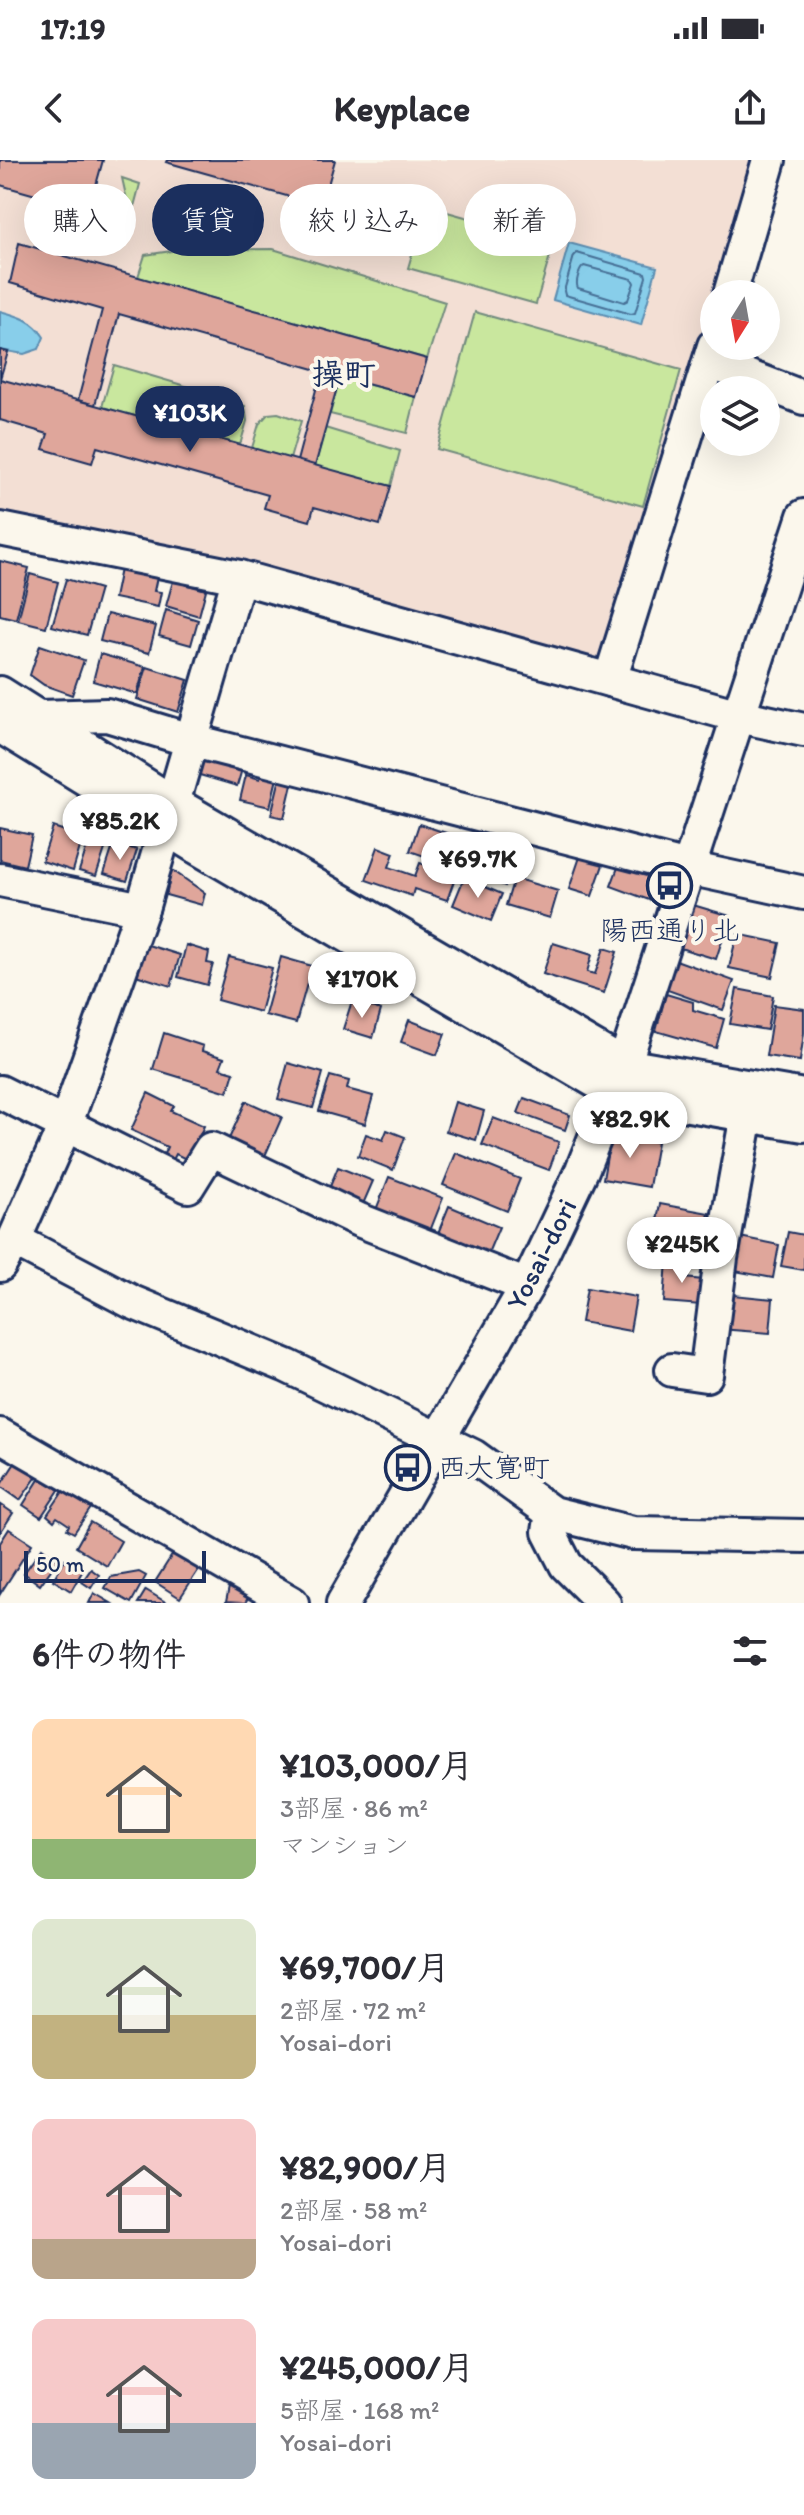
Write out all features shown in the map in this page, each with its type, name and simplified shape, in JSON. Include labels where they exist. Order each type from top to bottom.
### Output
[{"type":"street","points":[[734,280],[769,160]]},
{"type":"street","points":[[610,680],[710,360]]},
{"type":"street","points":[[725,360],[804,398]]},
{"type":"street","name":"Yosai-dori","points":[[343,1603],[527,1286],[571,1194],[619,1079],[739,716],[796,564],[804,516]]},
{"type":"street","points":[[0,529],[239,577],[739,716],[804,730]]},
{"type":"street","points":[[239,577],[142,909],[65,1126],[7,1252],[287,1366],[473,1456],[552,1513],[633,1533],[804,1536]]},
{"type":"street","points":[[0,693],[39,717],[168,814]]},
{"type":"street","points":[[39,717],[107,715],[190,740],[688,868],[804,893]]},
{"type":"street","points":[[0,726],[168,814],[619,1079],[747,1115],[804,1125]]},
{"type":"street","points":[[0,880],[142,909]]},
{"type":"street","points":[[619,1079],[804,1096]]},
{"type":"street","points":[[0,1092],[188,1186],[211,1149],[359,1220],[527,1286]]},
{"type":"street","points":[[672,1370],[706,1375],[721,1258],[747,1115]]},
{"type":"street","points":[[0,1435],[292,1603]]},
{"type":"street","points":[[552,1513],[549,1532],[566,1565],[604,1603]]},
{"type":"shaded area","points":[[0,160],[754,160],[717,280],[700,280],[700,335],[599,663],[0,521]]},
{"type":"green space","points":[[122,178],[140,184],[136,199],[136,184],[123,184]]},
{"type":"green space","points":[[448,212],[464,217],[464,256],[550,256],[536,304],[408,268],[411,256],[448,256]]},
{"type":"green space","points":[[264,249],[273,249],[280,251],[280,256],[296,256],[445,302],[427,359],[138,277],[145,255],[264,256]]},
{"type":"green space","points":[[475,312],[681,370],[643,506],[437,449]]},
{"type":"green space","points":[[114,365],[245,406],[247,421],[240,445],[102,407]]},
{"type":"green space","points":[[340,377],[416,397],[407,433],[330,414]]},
{"type":"green space","points":[[278,413],[301,421],[290,459],[252,448],[259,424],[268,414]]},
{"type":"green space","points":[[325,428],[400,451],[391,486],[315,466]]},
{"type":"water","points":[[576,245],[657,267],[641,325],[553,300],[565,256],[576,256]]},
{"type":"water","points":[[0,311],[35,326],[44,337],[39,349],[24,354],[0,350]]},
{"type":"building","points":[[0,160],[103,160],[96,184],[24,184],[24,192],[0,185]]},
{"type":"building","points":[[335,160],[328,184],[280,184],[280,194],[264,190],[264,184],[244,184],[166,162]]},
{"type":"building","points":[[19,243],[24,244],[24,256],[65,256],[427,359],[416,397],[340,377],[315,466],[297,461],[321,371],[119,314],[95,405],[78,400],[102,310],[10,283]]},
{"type":"building","points":[[0,350],[8,352],[0,379]]},
{"type":"building","points":[[0,379],[391,486],[380,525],[314,507],[310,521],[264,508],[268,495],[97,447],[92,463],[43,449],[48,434],[0,420]]},
{"type":"building","points":[[0,561],[29,568],[16,619],[0,615]]},
{"type":"building","points":[[120,569],[157,577],[154,591],[161,592],[158,607],[114,598]]},
{"type":"building","points":[[30,574],[58,582],[46,627],[18,620]]},
{"type":"building","points":[[66,579],[100,589],[87,635],[52,626]]},
{"type":"building","points":[[173,581],[206,590],[199,616],[166,606]]},
{"type":"building","points":[[166,610],[198,620],[191,645],[159,636]]},
{"type":"building","points":[[107,614],[156,626],[149,653],[100,641]]},
{"type":"building","points":[[40,645],[84,660],[72,695],[44,685],[30,675]]},
{"type":"building","points":[[100,654],[145,667],[137,694],[93,681]]},
{"type":"building","points":[[147,667],[188,680],[178,712],[137,699]]},
{"type":"building","points":[[201,746],[245,759],[237,786],[193,773]]},
{"type":"building","points":[[262,770],[278,774],[270,807],[240,800],[246,775],[260,779]]},
{"type":"building","points":[[281,774],[294,776],[284,818],[271,815]]},
{"type":"building","points":[[419,824],[470,841],[461,869],[410,851]]},
{"type":"building","points":[[53,827],[83,837],[73,871],[42,861]]},
{"type":"building","points":[[0,828],[32,835],[25,866],[0,860]]},
{"type":"building","points":[[93,829],[110,834],[96,876],[79,871]]},
{"type":"building","points":[[114,843],[137,850],[127,881],[104,874]]},
{"type":"building","points":[[478,843],[516,859],[505,886],[467,870]]},
{"type":"building","points":[[378,847],[394,853],[389,867],[415,876],[420,863],[456,875],[447,900],[414,889],[412,896],[366,880]]},
{"type":"building","points":[[581,854],[604,862],[592,896],[569,889]]},
{"type":"building","points":[[620,862],[657,876],[649,900],[611,886]]},
{"type":"building","points":[[172,870],[205,893],[202,905],[166,895]]},
{"type":"building","points":[[464,878],[502,894],[491,921],[453,905]]},
{"type":"building","points":[[514,878],[558,891],[550,918],[506,905]]},
{"type":"building","points":[[693,905],[730,916],[716,959],[680,948]]},
{"type":"building","points":[[737,934],[780,943],[772,977],[729,968]]},
{"type":"building","points":[[135,941],[180,955],[171,986],[126,972]]},
{"type":"building","points":[[553,943],[592,955],[587,972],[595,974],[604,948],[617,952],[604,993],[543,974]]},
{"type":"building","points":[[186,945],[209,952],[207,963],[213,964],[207,985],[178,977]]},
{"type":"building","points":[[229,957],[272,968],[260,1012],[217,1000]]},
{"type":"building","points":[[281,957],[312,966],[296,1023],[265,1015]]},
{"type":"building","points":[[673,959],[734,981],[723,1010],[662,988]]},
{"type":"building","points":[[737,989],[773,996],[767,1030],[730,1024]]},
{"type":"building","points":[[666,994],[693,1002],[693,1010],[724,1019],[716,1048],[656,1031]]},
{"type":"building","points":[[352,1001],[381,1010],[373,1038],[343,1029]]},
{"type":"building","points":[[774,1005],[804,1009],[800,1061],[766,1056]]},
{"type":"building","points":[[409,1020],[445,1034],[437,1055],[401,1042]]},
{"type":"building","points":[[164,1033],[203,1046],[202,1051],[224,1058],[220,1068],[234,1072],[228,1092],[153,1069]]},
{"type":"building","points":[[288,1063],[323,1073],[313,1108],[278,1099]]},
{"type":"building","points":[[330,1076],[349,1081],[347,1089],[373,1096],[365,1124],[319,1111]]},
{"type":"building","points":[[148,1093],[174,1106],[171,1111],[204,1126],[188,1160],[176,1154],[173,1160],[163,1156],[167,1147],[131,1130]]},
{"type":"building","points":[[524,1098],[570,1115],[565,1130],[518,1113]]},
{"type":"building","points":[[246,1101],[282,1117],[265,1156],[228,1141]]},
{"type":"building","points":[[455,1102],[484,1111],[476,1140],[446,1131]]},
{"type":"building","points":[[493,1118],[559,1142],[549,1170],[482,1145]]},
{"type":"building","points":[[387,1130],[405,1137],[393,1170],[358,1156],[366,1134],[383,1140]]},
{"type":"building","points":[[611,1133],[657,1142],[649,1187],[603,1179]]},
{"type":"building","points":[[456,1153],[520,1179],[507,1211],[443,1185]]},
{"type":"building","points":[[338,1167],[373,1181],[360,1211],[326,1196]]},
{"type":"building","points":[[389,1177],[443,1198],[428,1236],[374,1215]]},
{"type":"building","points":[[660,1204],[709,1213],[703,1247],[654,1237]]},
{"type":"building","points":[[449,1206],[499,1227],[486,1258],[436,1238]]},
{"type":"building","points":[[788,1232],[804,1235],[804,1270],[781,1266]]},
{"type":"building","points":[[730,1235],[779,1245],[773,1278],[724,1269]]},
{"type":"building","points":[[667,1260],[686,1262],[685,1278],[703,1280],[701,1305],[664,1302]]},
{"type":"building","points":[[587,1288],[636,1297],[630,1331],[581,1322]]},
{"type":"building","points":[[723,1294],[773,1299],[770,1333],[720,1329]]},
{"type":"building","points":[[17,1460],[38,1475],[20,1500],[0,1486]]},
{"type":"building","points":[[40,1478],[59,1490],[41,1517],[23,1505]]},
{"type":"building","points":[[66,1487],[93,1505],[74,1533],[57,1517],[54,1521],[47,1515]]},
{"type":"building","points":[[0,1504],[13,1513],[0,1533]]},
{"type":"building","points":[[90,1522],[121,1541],[107,1566],[76,1547]]},
{"type":"building","points":[[9,1529],[32,1544],[0,1594],[0,1543]]},
{"type":"building","points":[[179,1544],[205,1560],[180,1598],[155,1582]]},
{"type":"building","points":[[42,1548],[58,1560],[40,1585],[24,1573]]},
{"type":"building","points":[[65,1559],[83,1570],[71,1591],[53,1580]]},
{"type":"building","points":[[91,1569],[99,1575],[91,1588],[82,1582]]},
{"type":"building","points":[[139,1572],[146,1576],[131,1603],[105,1588],[111,1577]]},
{"type":"building","points":[[230,1582],[255,1586],[245,1603],[226,1602]]},
{"type":"building","points":[[146,1590],[167,1603],[138,1603]]},
{"type":"building","points":[[94,1593],[111,1603],[89,1603]]},
{"type":"place","name":"陽西通り北","points":[[670,885]]},
{"type":"place","name":"西大寛町","points":[[407,1467]]},
{"type":"district","name":"操町","points":[[344,374]]}]
